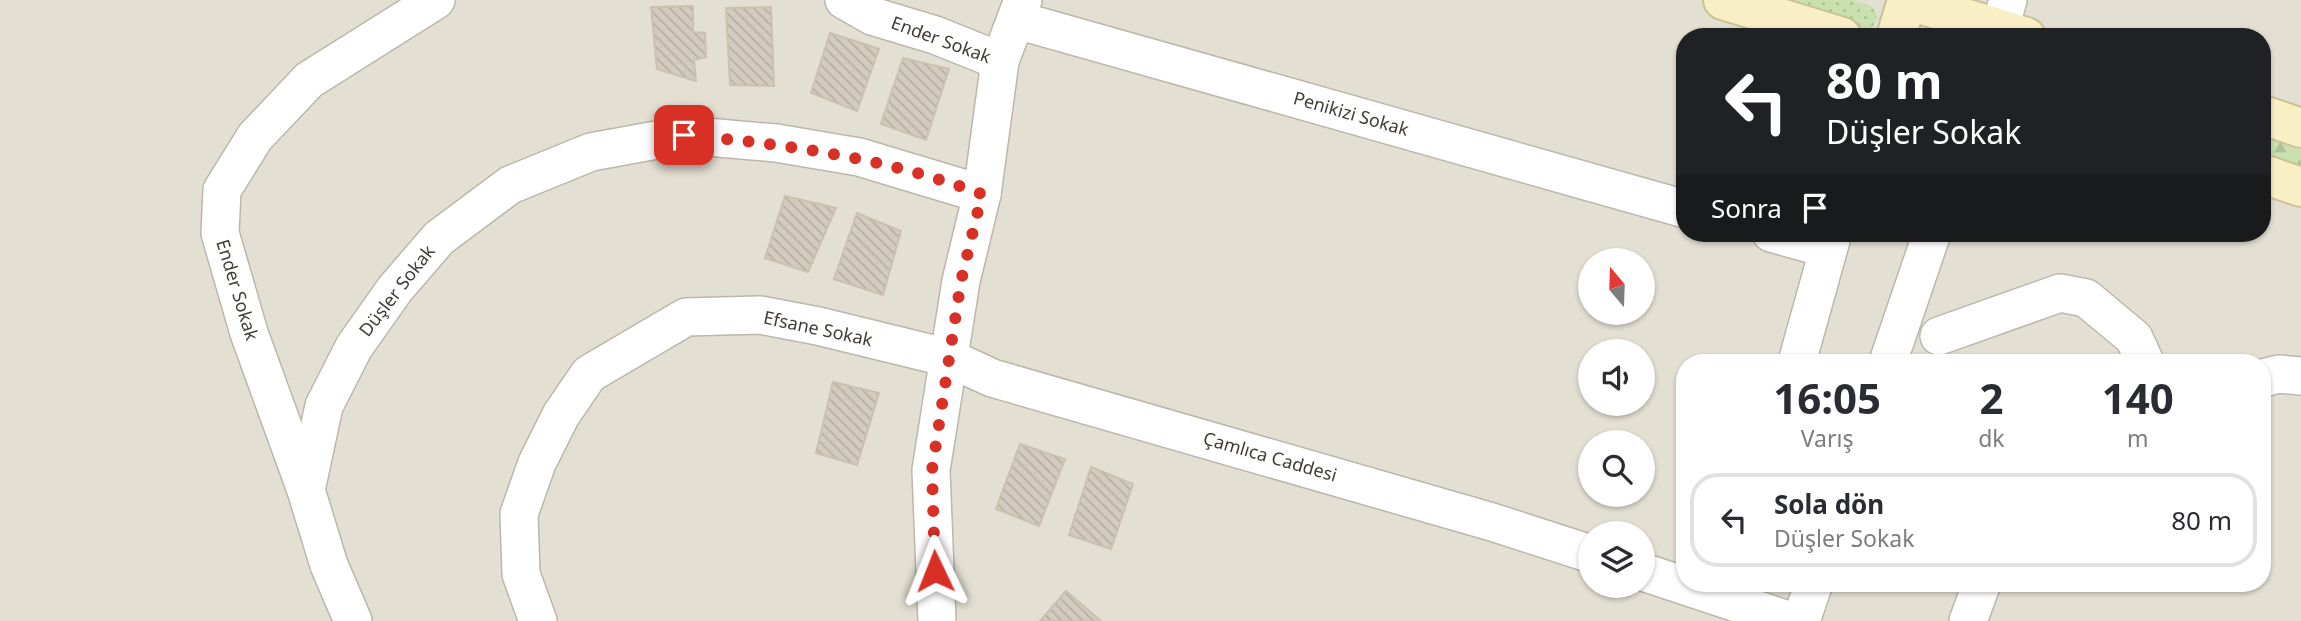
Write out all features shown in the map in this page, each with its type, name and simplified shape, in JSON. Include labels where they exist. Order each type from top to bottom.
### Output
[{"type":"street","name":"Ender Sokak","points":[[353,621],[329,565],[306,490],[249,333],[220,233],[222,190],[255,137],[309,80],[436,0]]},
{"type":"street","name":"Ender Sokak","points":[[844,0],[872,16],[935,35],[1000,61]]},
{"type":"street","points":[[1723,0],[1813,28]]},
{"type":"street","points":[[1899,28],[1908,0],[2008,25]]},
{"type":"street","points":[[937,621],[932,470],[961,281],[982,194],[1000,61],[1020,10]]},
{"type":"street","name":"Penikizi Sokak","points":[[1020,10],[1676,206]]},
{"type":"street","points":[[2271,119],[2301,128]]},
{"type":"street","name":"Düşler Sokak","points":[[306,490],[324,407],[354,347],[394,289],[439,238],[510,186],[591,152],[684,135],[776,143],[859,157],[982,194]]},
{"type":"street","points":[[2271,177],[2301,187]]},
{"type":"street","points":[[1799,354],[1831,242]]},
{"type":"street","points":[[1891,354],[1929,242]]},
{"type":"street","points":[[1939,336],[2060,293],[2086,298],[2140,350]]},
{"type":"street","name":"Efsane Sokak","points":[[538,621],[521,574],[519,514],[537,463],[561,415],[589,374],[686,317],[760,315],[949,358]]},
{"type":"street","name":"Çamlıca Caddesi","points":[[949,358],[992,378],[1492,522],[1578,550]]},
{"type":"street","points":[[2271,376],[2301,376]]},
{"type":"street","points":[[1655,576],[1676,583]]},
{"type":"street","points":[[1702,592],[1791,621]]},
{"type":"street","points":[[1801,621],[1811,592]]},
{"type":"street","points":[[1968,621],[1979,592]]},
{"type":"shaded area","points":[[0,0],[2301,0],[2301,621],[0,621]]},
{"type":"green space","points":[[1768,0],[1853,0],[1873,7],[1878,18],[1872,28],[1856,28]]},
{"type":"green space","points":[[2271,140],[2301,150],[2301,173],[2271,163]]},
{"type":"building","points":[[693,6],[693,32],[705,33],[706,57],[694,60],[696,81],[657,69],[651,7]]},
{"type":"building","points":[[771,7],[774,86],[730,85],[726,8]]},
{"type":"building","points":[[830,33],[879,49],[857,111],[811,93]]},
{"type":"building","points":[[903,58],[949,69],[926,140],[881,124]]},
{"type":"building","points":[[785,196],[836,208],[808,272],[765,258]]},
{"type":"building","points":[[857,213],[901,231],[883,295],[834,279]]},
{"type":"building","points":[[833,382],[879,393],[857,465],[816,453]]},
{"type":"building","points":[[1020,444],[1065,459],[1039,526],[996,509]]},
{"type":"building","points":[[1091,467],[1133,484],[1111,549],[1069,535]]},
{"type":"building","points":[[1066,591],[1101,621],[1040,621]]},
{"type":"route","points":[[684,135],[776,143],[859,157],[943,180],[982,194],[961,281],[932,470],[935,571]]}]
